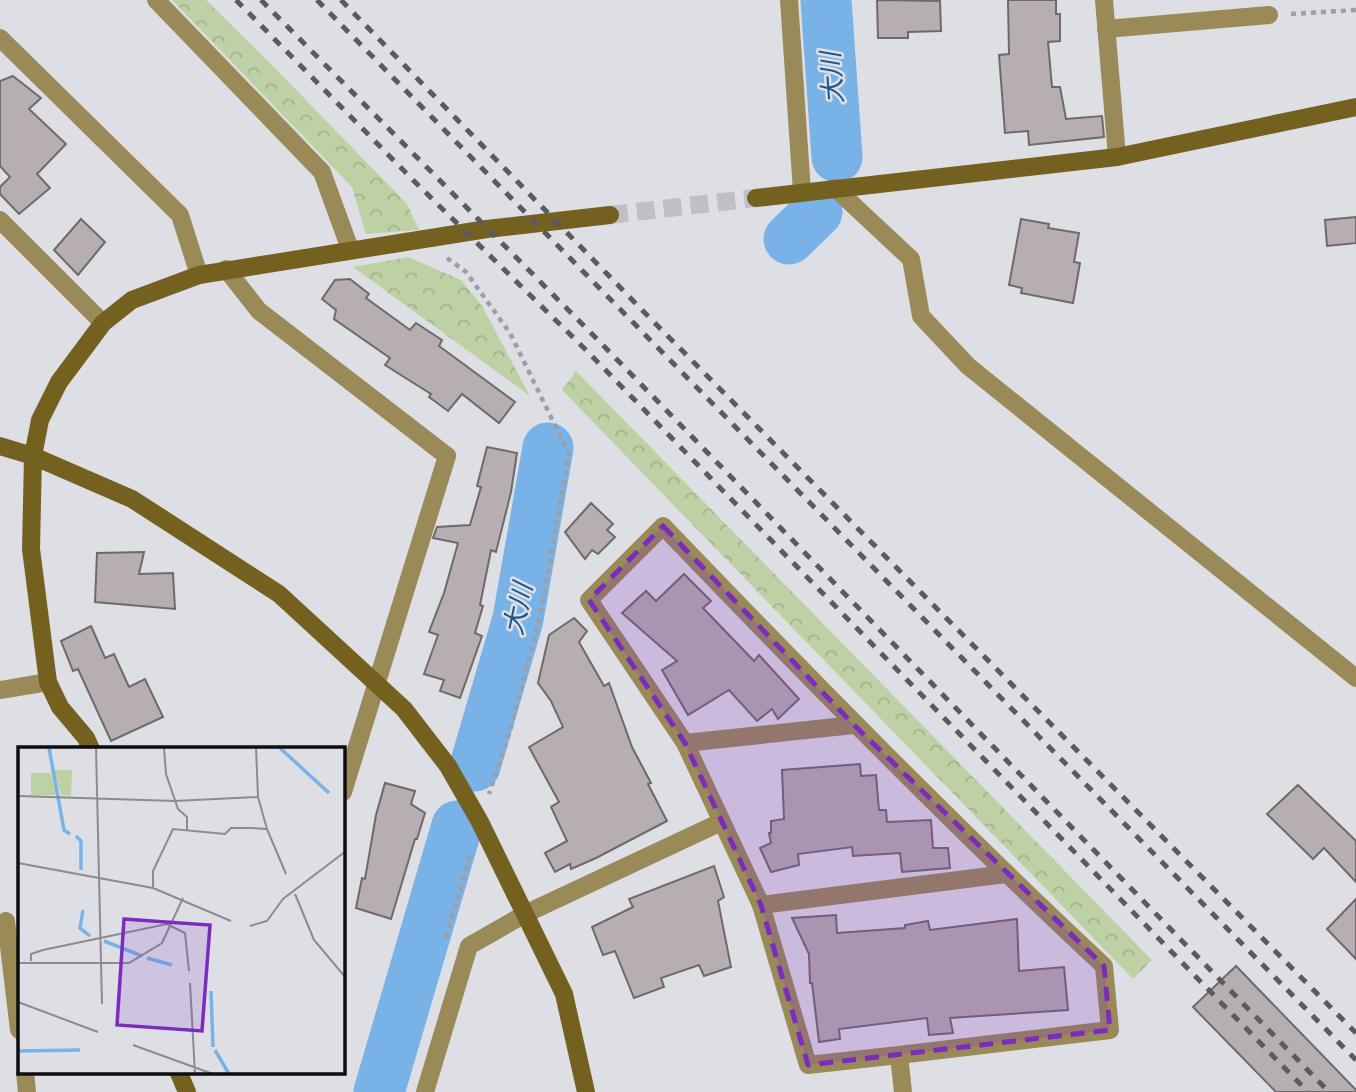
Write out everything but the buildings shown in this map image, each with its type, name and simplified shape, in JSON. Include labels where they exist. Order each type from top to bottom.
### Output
[{"type":"street","points":[[156,0],[322,172],[350,249]]},
{"type":"street","points":[[789,0],[802,192]]},
{"type":"street","points":[[1104,0],[1117,157]]},
{"type":"street","points":[[1106,29],[1269,15]]},
{"type":"street","points":[[0,38],[180,215],[199,275]]},
{"type":"street","points":[[756,198],[1117,157],[1356,107]]},
{"type":"street","points":[[835,188],[911,259],[921,316],[968,366],[1356,678]]},
{"type":"street","points":[[90,747],[86,738],[60,707],[48,682],[31,549],[33,456],[40,420],[60,382],[103,323],[132,300],[199,275],[226,269],[517,225],[610,215]]},
{"type":"street","points":[[0,220],[103,323]]},
{"type":"street","points":[[226,269],[259,311],[447,456],[345,785]]},
{"type":"street","points":[[0,446],[33,456],[132,499],[279,594],[404,709],[448,766],[481,822],[564,994],[586,1092]]},
{"type":"street","points":[[663,526],[854,724],[1104,966],[1110,1030],[808,1065],[761,905],[685,743],[589,600],[663,526]]},
{"type":"street","points":[[0,690],[48,682]]},
{"type":"street","points":[[685,743],[854,724]]},
{"type":"street","points":[[425,1092],[469,946],[525,914],[721,822]]},
{"type":"street","points":[[761,905],[1006,874]]},
{"type":"street","points":[[8,920],[18,1020]]},
{"type":"street","points":[[899,1055],[903,1092]]},
{"type":"street","points":[[24,1074],[27,1092]]},
{"type":"street","points":[[180,1074],[187,1092]]},
{"type":"path","points":[[1269,15],[1356,10]]},
{"type":"path","points":[[421,240],[466,272],[510,332],[569,454],[540,616],[510,731],[442,950]]},
{"type":"highlighted area","points":[[663,526],[854,725],[1104,966],[1110,1030],[808,1065],[761,905],[685,743],[589,600]]},
{"type":"green space","points":[[172,0],[206,0],[407,204],[419,230],[366,234],[352,187]]},
{"type":"green space","points":[[408,257],[461,280],[482,306],[530,396],[353,267]]},
{"type":"green space","points":[[576,371],[1152,960],[1133,979],[562,390]]},
{"type":"waterway","name":"大川","points":[[826,0],[837,157]]},
{"type":"waterway","name":"大川","points":[[789,239],[817,212]]},
{"type":"waterway","name":"大川","points":[[475,766],[518,619],[548,448]]},
{"type":"waterway","name":"大川","points":[[379,1092],[457,826]]},
{"type":"tunnel","points":[[610,215],[756,198]]},
{"type":"railway","points":[[236,0],[416,183],[586,350],[1308,1092]]},
{"type":"railway","points":[[261,0],[597,339],[1329,1092]]},
{"type":"railway","points":[[317,0],[1356,1060]]},
{"type":"railway","points":[[341,0],[645,313],[1356,1033]]}]
